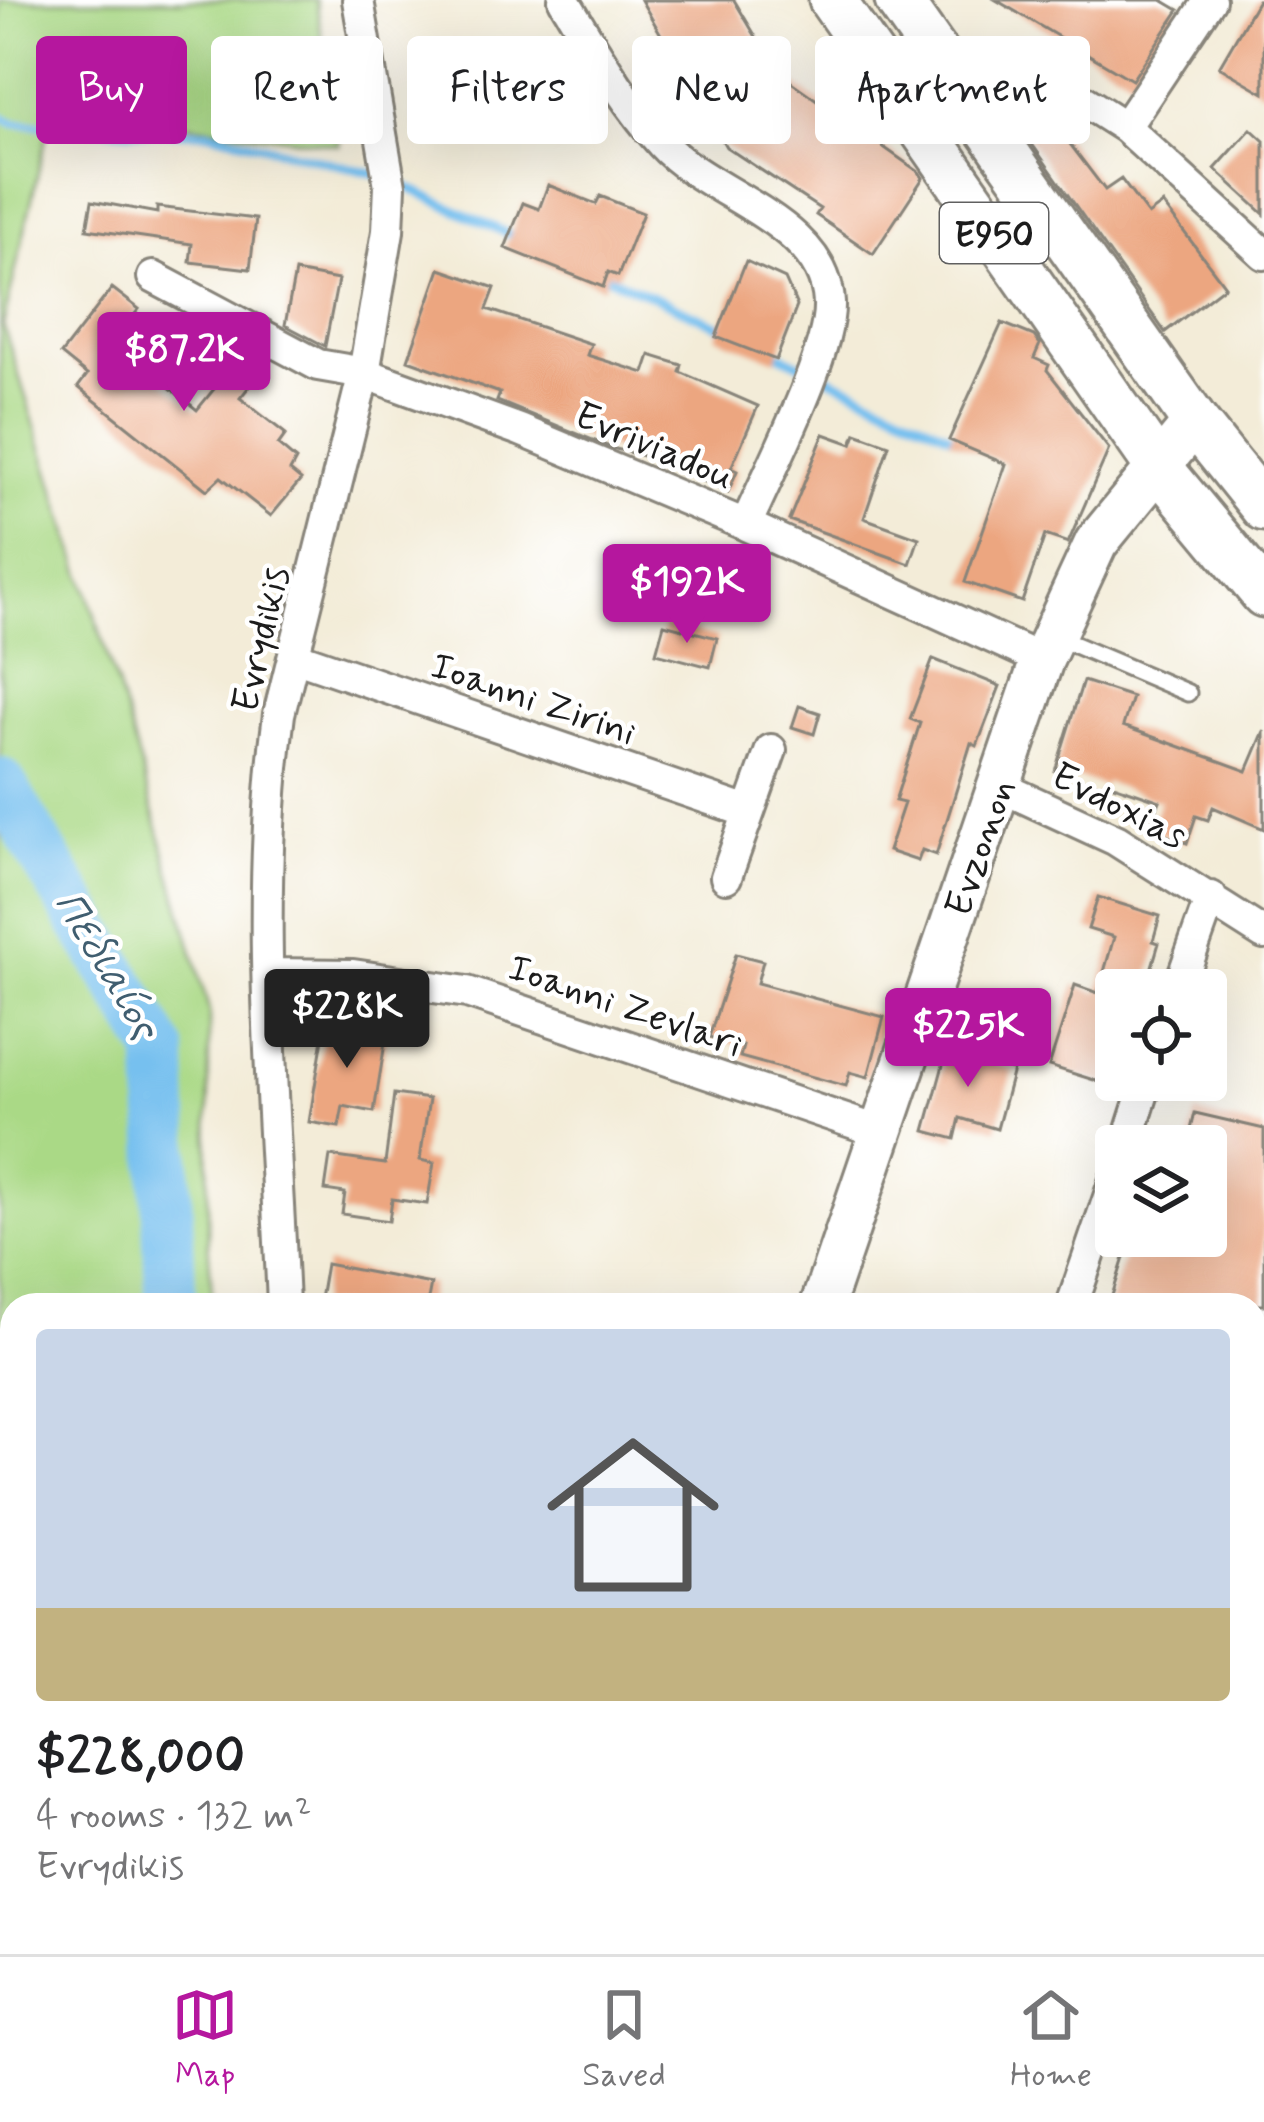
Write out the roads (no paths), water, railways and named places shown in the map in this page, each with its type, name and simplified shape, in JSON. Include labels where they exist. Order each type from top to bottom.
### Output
[{"type":"main road","name":"E950","points":[[832,0],[1157,464],[1264,594]]},
{"type":"main road","name":"E950","points":[[898,0],[1195,422],[1264,508]]},
{"type":"street","name":"Evrydikis","points":[[283,1293],[270,974],[272,763],[279,714],[364,374],[388,231],[388,172],[358,0]]},
{"type":"street","points":[[564,0],[619,89],[664,146],[803,245],[826,287],[829,304],[824,341],[746,525]]},
{"type":"street","points":[[1125,127],[1210,0]]},
{"type":"street","points":[[1090,105],[1125,127],[1264,254]]},
{"type":"street","name":"Evriviadou","points":[[152,277],[318,365],[364,374],[520,430],[1048,648]]},
{"type":"street","name":"Evzonon","points":[[826,1293],[1048,648],[1096,543],[1195,422]]},
{"type":"street","name":"Ioanni Zirini","points":[[294,656],[748,812]]},
{"type":"street","points":[[726,877],[771,750]]},
{"type":"street","name":"Evdoxias","points":[[999,786],[1116,840],[1264,934]]},
{"type":"street","points":[[1185,969],[1210,897]]},
{"type":"street","name":"Ioanni Zevlari","points":[[270,974],[353,975],[467,992],[880,1132]]},
{"type":"street","points":[[1076,1293],[1095,1239]]},
{"type":"lane","points":[[1048,648],[1188,693]]},
{"type":"waterway","points":[[0,116],[14,123],[210,132],[383,176]]},
{"type":"waterway","points":[[398,183],[519,239]]},
{"type":"waterway","points":[[595,271],[728,330]]},
{"type":"waterway","points":[[770,350],[961,440]]},
{"type":"waterway","name":"Πεδιαίος","points":[[0,783],[161,1051],[171,1293]]}]
